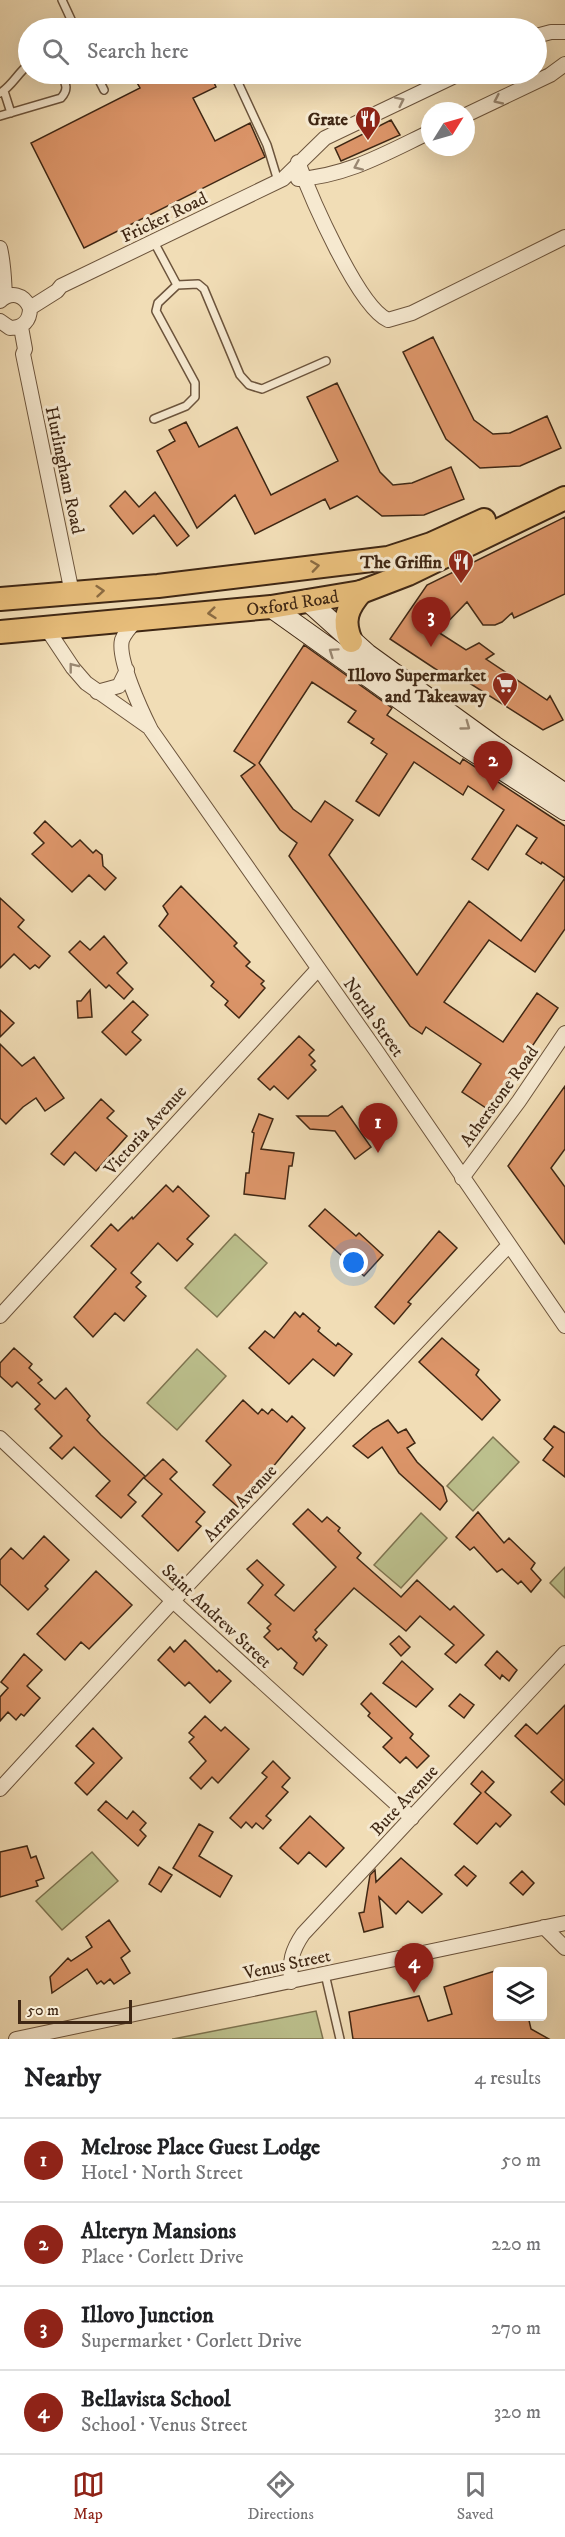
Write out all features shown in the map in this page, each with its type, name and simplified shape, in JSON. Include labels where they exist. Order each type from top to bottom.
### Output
[{"type":"main road","name":"Oxford Road","points":[[0,599],[257,575],[403,554],[440,540],[565,481]]},
{"type":"main road","name":"Oxford Road","points":[[0,632],[45,626],[136,621],[271,607],[361,591],[408,574],[565,498]]},
{"type":"main road","points":[[257,575],[286,582],[295,588],[351,641],[494,746],[565,794]]},
{"type":"main road","points":[[351,641],[345,617],[349,607],[361,591]]},
{"type":"main road","points":[[271,607],[467,747],[565,810]]},
{"type":"street","points":[[547,33],[565,32]]},
{"type":"street","points":[[547,76],[565,64]]},
{"type":"street","name":"Fricker Road","points":[[15,300],[54,286],[61,286],[280,180],[317,144],[330,135],[438,84]]},
{"type":"street","points":[[475,111],[531,84]]},
{"type":"street","name":"Fricker Road","points":[[280,180],[325,177],[346,171],[421,136]]},
{"type":"street","points":[[298,162],[304,179],[356,282],[373,309],[388,320],[412,313],[565,237]]},
{"type":"street","points":[[0,248],[5,271],[3,276],[27,322],[6,324]]},
{"type":"street","name":"Hurlingham Road","points":[[6,324],[19,351],[23,354],[72,593]]},
{"type":"street","name":"North Street","points":[[136,621],[125,633],[122,642],[127,670],[151,730],[565,1326]]},
{"type":"street","name":"North Street","points":[[45,626],[73,668],[96,692],[151,730]]},
{"type":"street","points":[[96,692],[119,686],[127,670]]},
{"type":"street","name":"Victoria Avenue","points":[[0,1316],[318,969]]},
{"type":"street","name":"Atherstone Road","points":[[462,1178],[519,1101],[565,1033]]},
{"type":"street","name":"Arran Avenue","points":[[0,1789],[173,1600],[509,1245]]},
{"type":"street","name":"Saint Andrew Street","points":[[0,1438],[412,1818]]},
{"type":"street","name":"Bute Avenue","points":[[291,1982],[291,1957],[303,1934],[565,1653]]},
{"type":"street","name":"Venus Street","points":[[16,2039],[565,1923]]},
{"type":"street","points":[[544,1927],[565,1948]]},
{"type":"lane","points":[[62,0],[70,18]]},
{"type":"lane","points":[[11,113],[2,92],[18,75]]},
{"type":"lane","points":[[0,116],[61,98],[66,92],[65,84]]},
{"type":"lane","points":[[101,84],[104,90]]},
{"type":"lane","points":[[239,84],[280,180]]},
{"type":"lane","points":[[154,242],[177,285]]},
{"type":"lane","points":[[154,419],[186,406],[195,397],[195,383],[156,311],[158,303],[177,285],[198,284],[204,289],[240,375],[249,385],[262,389],[326,361]]},
{"type":"lane","points":[[325,1974],[340,2039]]},
{"type":"green space","points":[[235,1234],[267,1263],[217,1317],[185,1288]]},
{"type":"green space","points":[[197,1349],[226,1376],[177,1430],[147,1403]]},
{"type":"green space","points":[[493,1437],[519,1462],[473,1511],[447,1486]]},
{"type":"green space","points":[[421,1513],[447,1538],[401,1588],[374,1565]]},
{"type":"green space","points":[[565,1567],[565,1598],[550,1583]]},
{"type":"green space","points":[[92,1852],[118,1881],[62,1930],[36,1901]]},
{"type":"green space","points":[[316,2011],[323,2039],[173,2039]]},
{"type":"building","points":[[138,84],[215,84],[216,87],[193,98],[215,141],[250,123],[265,157],[84,248],[31,143],[140,88]]},
{"type":"building","name":"Grate","points":[[391,120],[400,135],[341,161],[335,148]]},
{"type":"building","points":[[433,337],[474,420],[493,434],[510,433],[547,416],[561,448],[520,466],[480,468],[446,439],[403,352]]},
{"type":"building","points":[[337,383],[380,472],[393,485],[412,483],[451,467],[464,499],[424,515],[382,516],[357,496],[330,509],[325,499],[255,534],[235,495],[197,528],[157,451],[175,441],[169,430],[186,422],[199,447],[237,427],[271,495],[338,461],[307,397]]},
{"type":"building","points":[[125,491],[139,507],[155,492],[189,536],[177,546],[154,515],[133,534],[110,506]]},
{"type":"building","points":[[565,517],[565,594],[514,618],[512,613],[495,625],[483,625],[467,602],[438,632],[466,650],[479,643],[494,654],[486,659],[547,700],[550,696],[563,720],[543,730],[452,672],[446,676],[390,639],[427,585]]},
{"type":"building","points":[[304,645],[392,708],[387,715],[460,764],[463,759],[565,826],[565,878],[565,929],[535,972],[489,940],[444,1002],[503,1042],[537,993],[558,1008],[489,1110],[462,1092],[481,1064],[426,1027],[422,1034],[410,1026],[289,856],[297,843],[280,830],[241,776],[255,765],[234,751]],"holes":[[[312,682],[356,711],[348,722],[374,739],[371,743],[387,754],[356,801],[379,816],[414,762],[463,795],[468,786],[504,810],[472,859],[488,870],[517,825],[537,838],[526,854],[565,878],[521,941],[469,901],[417,975],[329,855],[353,820],[325,801],[311,822],[293,809],[259,763]]]},
{"type":"building","points":[[45,821],[72,847],[80,840],[93,853],[96,850],[102,855],[103,866],[116,878],[105,890],[89,875],[72,892],[32,854],[44,843],[34,833]]},
{"type":"building","points":[[181,886],[237,943],[234,946],[250,962],[246,966],[264,981],[261,984],[265,988],[239,1018],[225,1005],[228,1001],[211,986],[214,982],[159,926],[168,914],[163,906]]},
{"type":"building","points":[[0,898],[24,920],[18,927],[50,956],[39,968],[35,965],[30,969],[14,954],[0,968]]},
{"type":"building","points":[[104,936],[127,963],[117,973],[133,989],[124,999],[109,985],[106,988],[69,952],[80,941],[90,950]]},
{"type":"building","points":[[90,990],[92,1017],[78,1018],[77,1001],[81,1001]]},
{"type":"building","points":[[133,1001],[148,1015],[132,1032],[141,1040],[126,1055],[102,1032]]},
{"type":"building","points":[[0,1010],[14,1023],[0,1037]]},
{"type":"building","points":[[299,1036],[314,1050],[309,1055],[315,1061],[311,1065],[316,1070],[288,1099],[274,1086],[270,1090],[258,1079]]},
{"type":"building","points":[[0,1044],[22,1066],[34,1057],[64,1098],[45,1111],[36,1098],[6,1124],[0,1118]]},
{"type":"building","points":[[565,1086],[565,1149],[551,1168],[565,1187],[565,1244],[508,1166]]},
{"type":"building","points":[[101,1099],[114,1111],[107,1118],[127,1136],[96,1171],[75,1152],[64,1165],[51,1154]]},
{"type":"building","points":[[342,1106],[371,1147],[355,1159],[335,1131],[310,1129],[297,1116],[328,1116]]},
{"type":"building","points":[[259,1114],[273,1119],[261,1149],[294,1153],[292,1166],[289,1166],[285,1199],[244,1194],[246,1173],[249,1173],[254,1133],[252,1132]]},
{"type":"building","points":[[166,1185],[173,1192],[178,1186],[209,1216],[187,1239],[193,1244],[177,1261],[158,1243],[131,1273],[141,1282],[136,1287],[146,1296],[124,1321],[115,1313],[93,1337],[74,1317],[116,1269],[91,1246],[111,1224],[118,1231],[132,1217],[133,1219]]},
{"type":"building","points":[[325,1209],[356,1236],[359,1233],[383,1255],[364,1276],[309,1226]]},
{"type":"building","points":[[439,1231],[457,1248],[408,1302],[411,1304],[394,1324],[375,1307]]},
{"type":"building","points":[[295,1312],[300,1317],[303,1313],[320,1328],[318,1331],[336,1346],[338,1343],[352,1354],[334,1376],[313,1359],[289,1384],[249,1348],[265,1331],[274,1338]]},
{"type":"building","points":[[442,1338],[479,1370],[476,1375],[500,1400],[482,1420],[419,1362]]},
{"type":"building","points":[[14,1348],[32,1364],[29,1368],[42,1380],[38,1383],[55,1399],[66,1388],[90,1416],[87,1420],[145,1476],[128,1495],[136,1502],[121,1518],[96,1496],[110,1481],[74,1447],[62,1459],[50,1448],[62,1436],[35,1409],[40,1404],[17,1382],[12,1387],[0,1376],[0,1363]]},
{"type":"building","points":[[243,1400],[258,1414],[262,1409],[268,1414],[272,1409],[287,1422],[292,1416],[305,1428],[272,1468],[270,1466],[244,1495],[247,1498],[238,1507],[213,1485],[231,1465],[206,1441]]},
{"type":"building","points":[[388,1420],[398,1433],[406,1429],[415,1443],[407,1448],[417,1462],[443,1487],[447,1501],[440,1510],[399,1473],[382,1447],[368,1458],[353,1446]]},
{"type":"building","points":[[554,1426],[565,1433],[565,1477],[543,1460],[553,1447],[544,1439]]},
{"type":"building","points":[[163,1459],[177,1472],[170,1479],[205,1512],[196,1522],[201,1526],[178,1551],[142,1516],[162,1494],[144,1478]]},
{"type":"building","points":[[308,1509],[322,1522],[327,1517],[340,1528],[338,1531],[361,1553],[357,1558],[401,1597],[417,1580],[450,1610],[454,1606],[484,1635],[456,1663],[445,1654],[454,1645],[420,1616],[406,1631],[354,1588],[315,1630],[317,1632],[313,1637],[316,1641],[319,1638],[327,1645],[303,1675],[294,1668],[297,1663],[281,1648],[278,1650],[264,1637],[270,1631],[267,1628],[271,1624],[248,1603],[263,1585],[247,1569],[257,1560],[284,1585],[275,1595],[294,1611],[336,1567],[293,1524]]},
{"type":"building","points":[[478,1512],[504,1543],[509,1538],[535,1563],[531,1569],[541,1580],[531,1592],[521,1581],[518,1584],[502,1569],[497,1572],[474,1547],[470,1550],[456,1537]]},
{"type":"building","points":[[44,1536],[69,1560],[45,1586],[48,1589],[28,1610],[0,1584],[0,1560],[11,1548],[23,1559]]},
{"type":"building","points":[[96,1571],[132,1605],[89,1649],[81,1642],[65,1660],[37,1634]]},
{"type":"building","points":[[399,1636],[410,1647],[401,1656],[390,1644]]},
{"type":"building","points":[[185,1640],[217,1672],[219,1670],[231,1681],[210,1703],[189,1682],[185,1686],[158,1660],[170,1647],[174,1652]]},
{"type":"building","points":[[497,1651],[517,1670],[509,1681],[502,1675],[500,1679],[485,1665]]},
{"type":"building","points":[[24,1654],[42,1670],[27,1686],[40,1698],[24,1716],[21,1714],[16,1720],[8,1712],[0,1721],[0,1697],[8,1688],[1,1682]]},
{"type":"building","points":[[402,1661],[433,1689],[416,1707],[383,1683]]},
{"type":"building","points":[[371,1693],[413,1734],[410,1738],[429,1756],[417,1768],[406,1757],[400,1763],[383,1747],[392,1738],[368,1716],[370,1713],[361,1704]]},
{"type":"building","points":[[460,1694],[474,1705],[464,1718],[449,1706]]},
{"type":"building","points":[[565,1705],[565,1805],[551,1792],[563,1780],[515,1736],[526,1724],[537,1734]]},
{"type":"building","points":[[205,1716],[221,1731],[225,1727],[249,1749],[218,1783],[212,1777],[201,1789],[190,1778],[206,1761],[189,1742],[194,1737],[189,1733]]},
{"type":"building","points":[[93,1728],[122,1758],[87,1795],[75,1783],[94,1763],[76,1746]]},
{"type":"building","points":[[273,1761],[290,1778],[282,1787],[288,1792],[266,1816],[271,1820],[263,1829],[256,1823],[252,1828],[246,1822],[241,1828],[230,1818],[267,1777],[262,1773]]},
{"type":"building","points":[[482,1771],[494,1782],[485,1792],[511,1815],[500,1827],[496,1823],[477,1844],[454,1824],[481,1793],[471,1784]]},
{"type":"building","points":[[106,1801],[127,1819],[133,1811],[146,1823],[140,1830],[146,1836],[138,1846],[98,1810]]},
{"type":"building","points":[[310,1816],[344,1848],[326,1867],[309,1852],[298,1864],[280,1848]]},
{"type":"building","points":[[199,1824],[213,1832],[199,1856],[232,1876],[220,1897],[173,1868]]},
{"type":"building","points":[[27,1846],[31,1858],[36,1856],[44,1878],[36,1881],[38,1886],[0,1897],[0,1852]]},
{"type":"building","points":[[401,1858],[442,1894],[422,1913],[408,1901],[396,1914],[379,1897],[383,1927],[364,1932],[359,1913],[364,1912],[370,1875],[375,1870],[376,1882]]},
{"type":"building","points":[[464,1866],[476,1876],[467,1886],[455,1875]]},
{"type":"building","points":[[159,1867],[172,1875],[161,1892],[149,1884]]},
{"type":"building","points":[[522,1871],[534,1883],[523,1895],[510,1883]]},
{"type":"building","points":[[109,1920],[130,1951],[121,1958],[130,1973],[114,1984],[110,1979],[104,1984],[101,1981],[97,1984],[87,1969],[52,1993],[50,1977],[68,1958],[71,1961],[92,1947],[86,1937]]},
{"type":"building","points":[[493,1972],[493,2021],[529,2021],[531,2029],[549,2039],[353,2039],[349,2012],[419,1996],[428,2021],[452,2014],[444,1987]]},
{"type":"place","name":"Grate","points":[[368,142]]},
{"type":"place","name":"The Griffin","points":[[461,585]]},
{"type":"place","name":"Illovo Junction","points":[[431,647]]},
{"type":"place","name":"Illovo Supermarket and Takeaway","points":[[505,708]]},
{"type":"place","name":"Alteryn Mansions","points":[[493,791]]},
{"type":"place","name":"Melrose Place Guest Lodge","points":[[378,1153]]},
{"type":"place","name":"Bellavista School","points":[[414,1993]]}]
